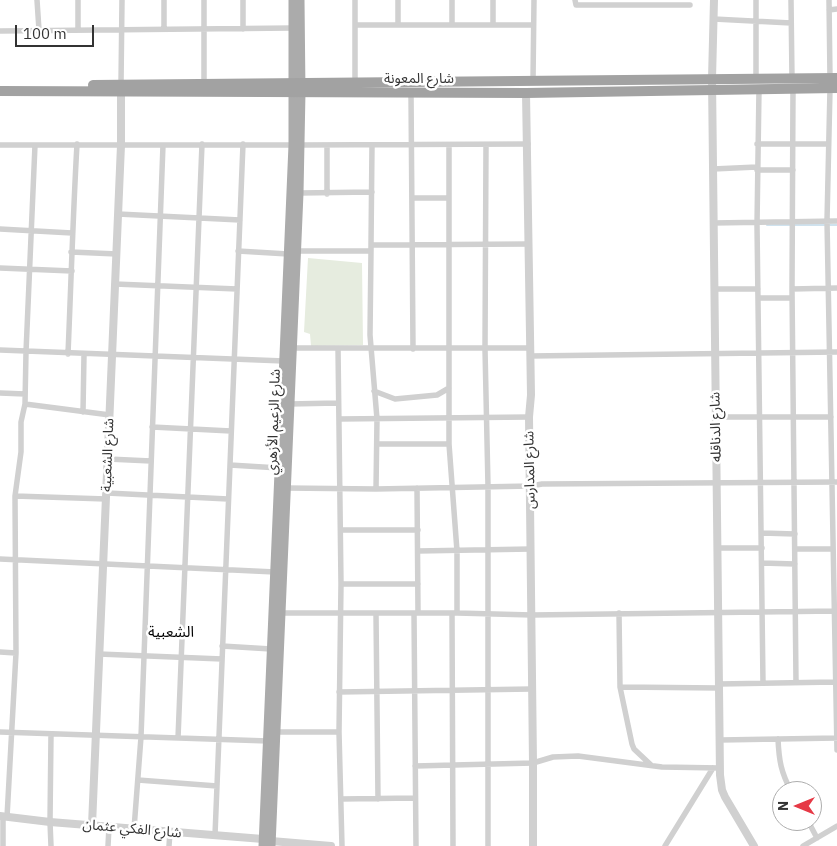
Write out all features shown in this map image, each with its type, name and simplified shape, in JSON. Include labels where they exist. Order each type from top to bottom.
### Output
[{"type":"highway","name":"شارع المعونة","points":[[0,91],[204,84],[411,92],[526,93],[712,84],[756,79],[793,84]]},
{"type":"highway","name":"شارع المعونة","points":[[0,84],[121,88],[297,88],[355,82],[533,81],[712,84],[759,89],[793,84],[834,83]]},
{"type":"main road","name":"شارع الزعيم الأزهري","points":[[293,0],[297,88]]},
{"type":"main road","name":"شارع الزعيم الأزهري","points":[[267,843],[276,732],[286,488],[300,0]]},
{"type":"main road","name":"شارع الزعيم الأزهري","points":[[267,843],[271,650],[284,361],[292,252],[299,193],[296,145]]},
{"type":"street","points":[[37,0],[39,30]]},
{"type":"street","points":[[78,0],[78,29]]},
{"type":"street","points":[[121,88],[122,0]]},
{"type":"street","points":[[164,0],[164,30]]},
{"type":"street","points":[[204,0],[204,84]]},
{"type":"street","points":[[243,29],[244,0]]},
{"type":"street","points":[[355,0],[355,82]]},
{"type":"street","points":[[398,0],[398,25]]},
{"type":"street","points":[[452,0],[452,24]]},
{"type":"street","points":[[493,0],[493,24]]},
{"type":"street","points":[[533,81],[534,0]]},
{"type":"street","points":[[575,0],[578,5],[661,3],[690,5]]},
{"type":"street","name":"شارع الدناقله","points":[[714,0],[712,84],[720,740],[716,768],[725,797],[754,846]]},
{"type":"street","points":[[756,0],[756,79]]},
{"type":"street","points":[[791,0],[796,682]]},
{"type":"street","points":[[829,0],[834,83],[828,144],[828,288],[831,417],[834,440],[833,549],[837,750]]},
{"type":"street","points":[[830,10],[837,10]]},
{"type":"street","points":[[714,19],[791,23]]},
{"type":"street","points":[[355,25],[534,25]]},
{"type":"street","points":[[0,31],[293,28]]},
{"type":"street","name":"شارع الشعبية","points":[[92,825],[117,254],[121,88]]},
{"type":"street","points":[[759,89],[757,223],[763,683]]},
{"type":"street","points":[[411,92],[413,349]]},
{"type":"street","name":"شارع المدارس","points":[[526,93],[531,395],[529,417],[533,846]]},
{"type":"street","points":[[68,354],[77,144]]},
{"type":"street","points":[[178,738],[202,144]]},
{"type":"street","points":[[215,836],[243,144]]},
{"type":"street","points":[[0,145],[243,144],[327,146],[528,144]]},
{"type":"street","points":[[757,144],[828,144]]},
{"type":"street","points":[[3,846],[3,816],[13,732],[17,560],[15,496],[21,452],[21,422],[25,404],[35,145]]},
{"type":"street","points":[[134,829],[141,737],[163,145]]},
{"type":"street","points":[[372,145],[370,335],[377,419],[376,489]]},
{"type":"street","points":[[449,145],[449,444],[456,551],[453,690],[453,846]]},
{"type":"street","points":[[486,145],[485,350],[488,486],[488,846]]},
{"type":"street","points":[[326,194],[327,146]]},
{"type":"street","points":[[828,157],[837,157]]},
{"type":"street","points":[[713,169],[756,167],[757,170],[792,170]]},
{"type":"street","points":[[299,193],[372,192]]},
{"type":"street","points":[[412,198],[448,198]]},
{"type":"street","points":[[118,214],[240,220]]},
{"type":"street","points":[[714,223],[837,221]]},
{"type":"street","points":[[0,229],[72,232]]},
{"type":"street","points":[[238,251],[292,252],[412,245],[528,244]]},
{"type":"street","points":[[71,252],[117,254]]},
{"type":"street","points":[[0,268],[72,271]]},
{"type":"street","points":[[115,284],[237,289]]},
{"type":"street","points":[[792,289],[837,288]]},
{"type":"street","points":[[714,289],[758,289]]},
{"type":"street","points":[[758,298],[792,298]]},
{"type":"street","points":[[291,348],[448,349],[530,352],[837,352]]},
{"type":"street","points":[[338,348],[342,584],[339,732],[342,846]]},
{"type":"street","points":[[0,350],[284,361]]},
{"type":"street","points":[[83,412],[84,354]]},
{"type":"street","points":[[374,391],[396,399],[437,395],[449,388]]},
{"type":"street","points":[[0,393],[25,394]]},
{"type":"street","points":[[289,404],[338,403]]},
{"type":"street","points":[[25,404],[110,415]]},
{"type":"street","points":[[339,419],[529,417]]},
{"type":"street","points":[[716,417],[831,417]]},
{"type":"street","points":[[152,427],[231,431]]},
{"type":"street","points":[[377,444],[449,444]]},
{"type":"street","points":[[108,459],[151,461]]},
{"type":"street","points":[[230,465],[279,468]]},
{"type":"street","points":[[286,488],[376,489],[531,486],[542,484],[834,482]]},
{"type":"street","points":[[416,846],[414,690],[418,584],[417,488]]},
{"type":"street","points":[[15,496],[150,495],[228,499]]},
{"type":"street","points":[[341,530],[418,530]]},
{"type":"street","points":[[762,534],[795,534]]},
{"type":"street","points":[[717,548],[762,548]]},
{"type":"street","points":[[418,551],[531,549]]},
{"type":"street","points":[[795,549],[833,549]]},
{"type":"street","points":[[0,559],[275,572]]},
{"type":"street","points":[[762,563],[795,564]]},
{"type":"street","points":[[342,584],[418,584]]},
{"type":"street","points":[[280,613],[532,615],[835,611]]},
{"type":"street","points":[[619,613],[620,687],[632,744],[634,749],[651,765]]},
{"type":"street","points":[[376,614],[378,799]]},
{"type":"street","points":[[222,646],[271,650]]},
{"type":"street","points":[[0,652],[16,653]]},
{"type":"street","points":[[100,654],[222,659]]},
{"type":"street","points":[[620,687],[835,682]]},
{"type":"street","points":[[340,692],[532,689]]},
{"type":"street","points":[[0,732],[268,741]]},
{"type":"street","points":[[276,732],[339,732]]},
{"type":"street","points":[[51,846],[52,734]]},
{"type":"street","points":[[720,740],[836,738]]},
{"type":"street","points":[[778,739],[780,764],[786,781]]},
{"type":"street","points":[[415,766],[533,763],[553,757],[578,756],[662,767],[716,768]]},
{"type":"street","points":[[666,846],[716,768]]},
{"type":"street","points":[[138,780],[217,786]]},
{"type":"street","points":[[341,799],[415,798]]},
{"type":"street","name":"شارع الفكي عثمان","points":[[3,816],[50,822],[215,836],[267,843],[331,846]]},
{"type":"street","points":[[803,846],[837,826]]},
{"type":"street","points":[[108,846],[109,827]]},
{"type":"street","points":[[813,831],[817,838]]},
{"type":"street","points":[[169,846],[170,832]]},
{"type":"shaded area","points":[[308,258],[362,263],[363,345],[311,346],[310,334],[304,332]]},
{"type":"waterway","points":[[767,225],[825,225]]},
{"type":"waterway","points":[[829,225],[837,225]]},
{"type":"district","name":"الشعبية","points":[[171,633]]}]
